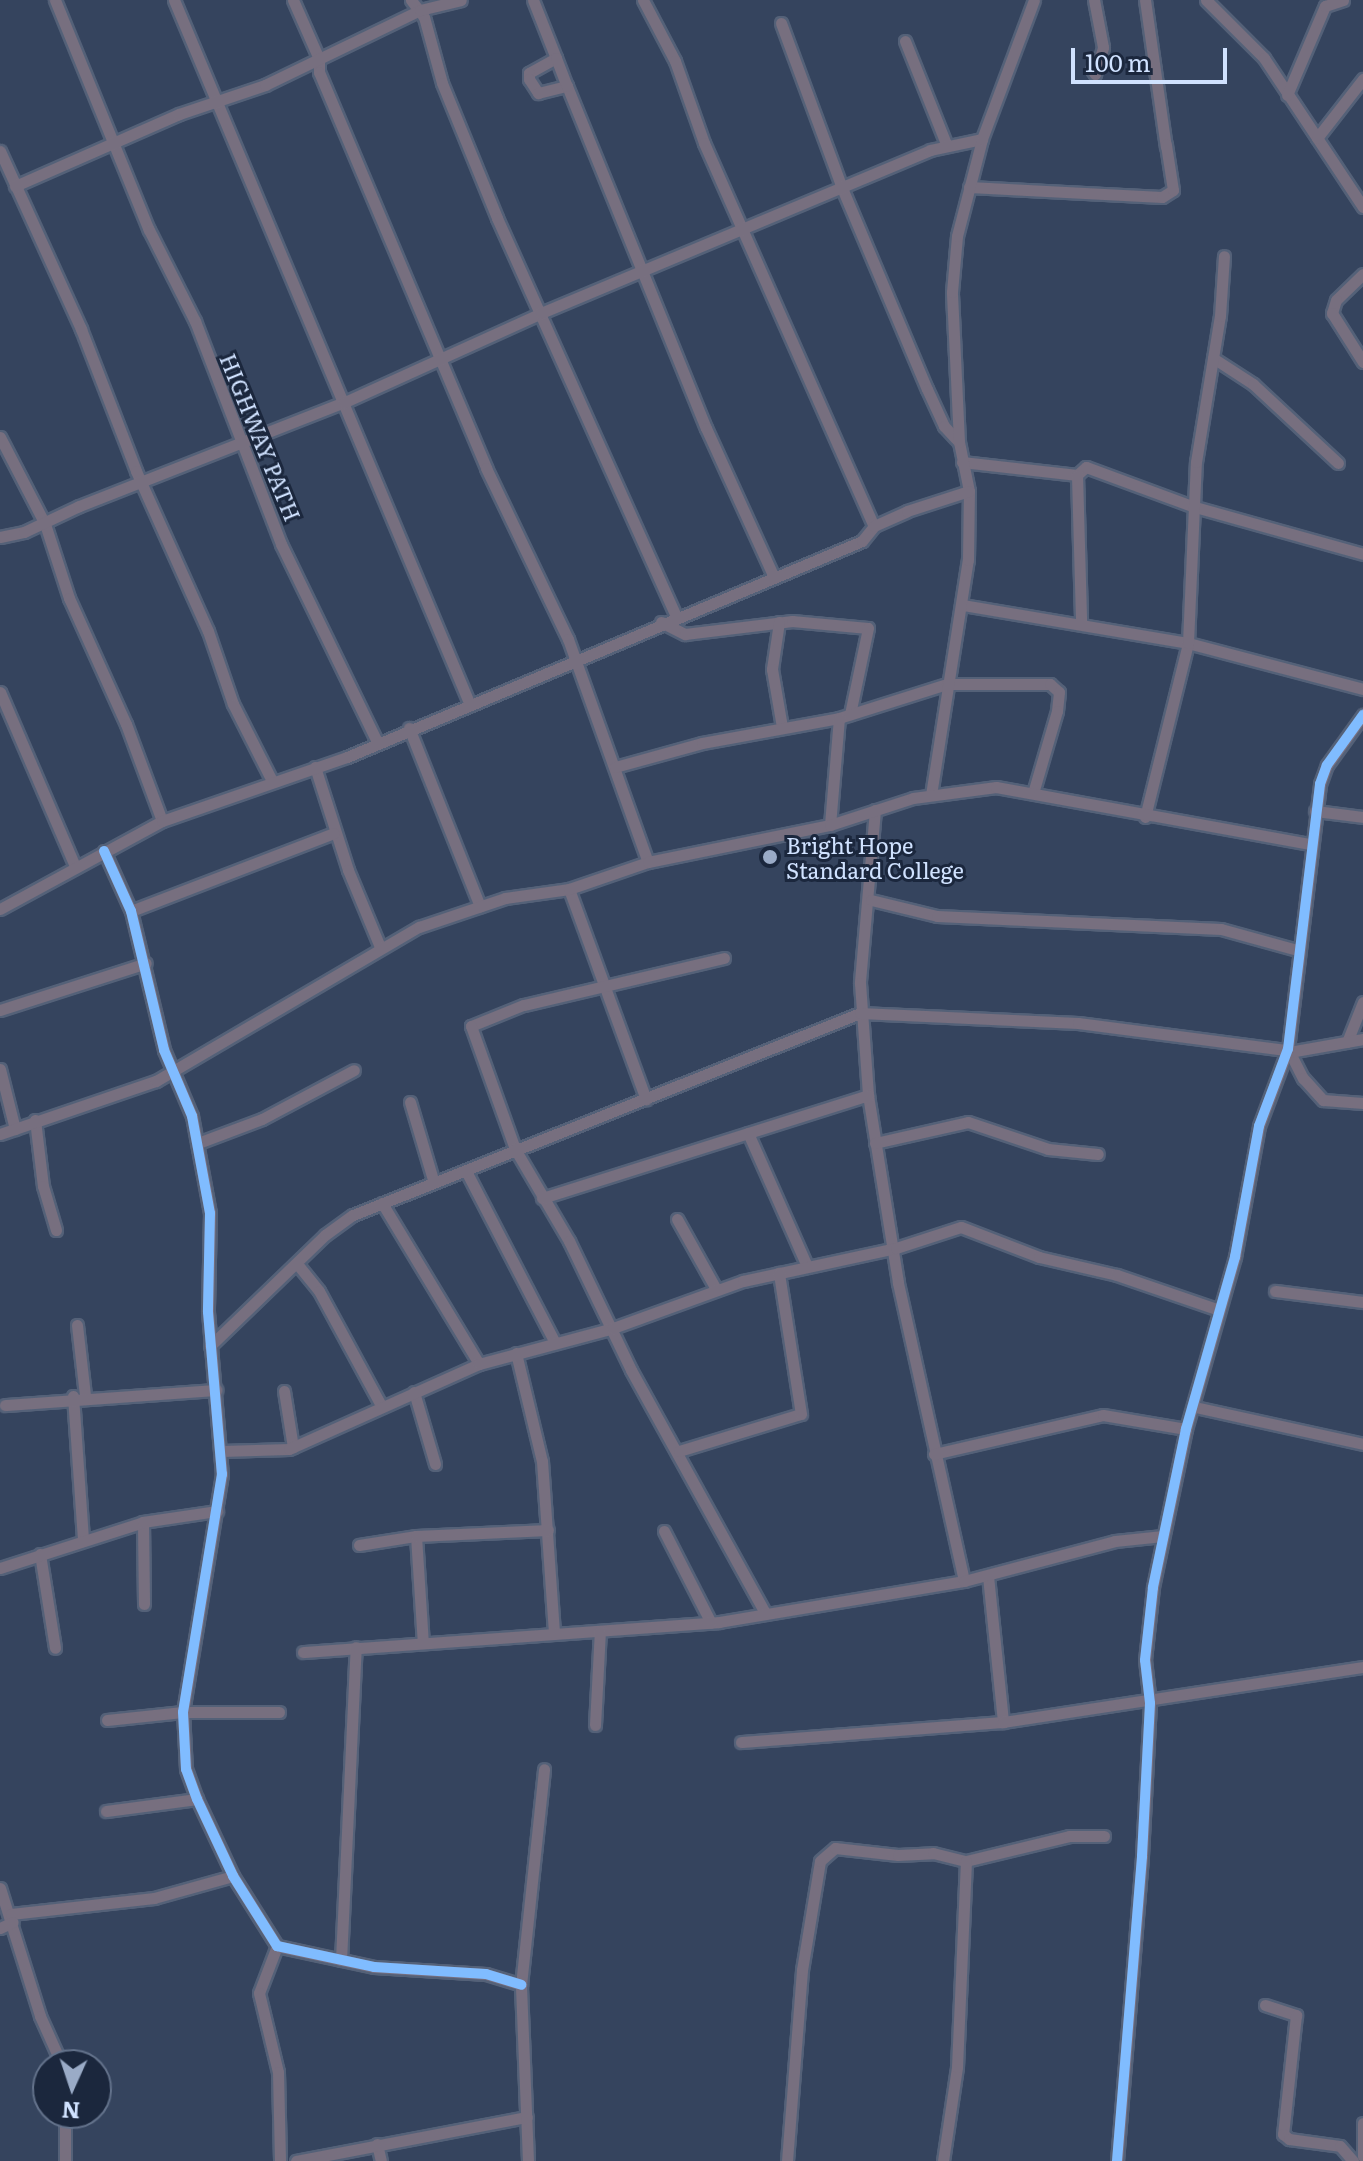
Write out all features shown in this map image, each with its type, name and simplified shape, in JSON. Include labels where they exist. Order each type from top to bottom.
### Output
[{"type":"street","name":"HIGHWAY PATH","points":[[55,0],[117,143],[149,230],[190,310],[329,651],[377,742]]},
{"type":"street","points":[[174,0],[271,240],[345,402],[470,705]]},
{"type":"street","points":[[293,0],[319,59],[319,72],[442,361],[568,639],[572,660],[615,767],[648,862]]},
{"type":"street","points":[[15,186],[184,112],[218,105],[319,59],[416,5],[461,0]]},
{"type":"street","points":[[533,0],[643,273],[773,575]]},
{"type":"street","points":[[643,0],[675,61],[743,231],[874,526]]},
{"type":"street","points":[[931,795],[947,684],[963,605],[969,491],[959,442],[952,292],[957,236],[982,139],[1033,2],[1047,0]]},
{"type":"street","points":[[1092,70],[1095,74],[1103,47],[1094,0]]},
{"type":"street","points":[[969,187],[1162,197],[1173,190],[1145,0]]},
{"type":"street","points":[[1206,0],[1264,58],[1363,207]]},
{"type":"street","points":[[1287,95],[1325,6],[1343,0]]},
{"type":"street","points":[[416,5],[472,157],[676,617]]},
{"type":"street","points":[[781,23],[842,188],[939,414],[959,442]]},
{"type":"street","points":[[905,41],[947,146]]},
{"type":"street","points":[[556,58],[529,73],[529,79],[538,93],[567,86]]},
{"type":"street","points":[[1317,138],[1363,79]]},
{"type":"street","points":[[0,537],[45,524],[345,402],[442,361],[541,313],[842,188],[947,146],[982,139]]},
{"type":"street","points":[[0,151],[4,171],[15,186],[81,329],[116,421],[208,631],[233,704],[272,781]]},
{"type":"street","points":[[1145,817],[1188,643],[1195,507],[1214,364],[1224,256]]},
{"type":"street","points":[[1363,274],[1336,300],[1332,313],[1363,362]]},
{"type":"street","points":[[1214,364],[1253,384],[1338,463]]},
{"type":"street","points":[[0,437],[45,524],[69,598],[126,724],[162,821]]},
{"type":"street","points":[[962,462],[1077,475]]},
{"type":"street","points":[[1081,622],[1077,475],[1081,468],[1092,469],[1195,507],[1363,554]]},
{"type":"street","points":[[0,909],[162,821],[217,805],[470,705],[773,575],[862,541],[874,526],[930,501],[969,491]]},
{"type":"street","points":[[963,605],[1081,622],[1188,643],[1363,689]]},
{"type":"street","points":[[661,622],[677,632],[695,634],[779,622],[868,628],[869,639],[844,716],[830,825]]},
{"type":"street","points":[[779,622],[772,669],[783,721]]},
{"type":"street","points":[[615,767],[783,721],[803,723],[844,716],[947,684],[1050,684],[1059,692],[1033,793]]},
{"type":"street","points":[[0,692],[75,866]]},
{"type":"street","points":[[1117,2161],[1150,1703],[1145,1660],[1163,1536],[1186,1429],[1195,1407],[1235,1257],[1259,1126],[1288,1049],[1315,811],[1327,765],[1363,715]]},
{"type":"street","points":[[409,728],[480,906]]},
{"type":"street","points":[[315,767],[334,833],[380,947]]},
{"type":"street","points":[[0,1134],[156,1081],[173,1068],[380,947],[480,906],[569,889],[648,862],[830,825],[931,795],[996,787],[1145,817],[1309,844]]},
{"type":"street","points":[[875,810],[871,900],[860,1013],[868,1095],[896,1248],[898,1283],[964,1581]]},
{"type":"street","points":[[1315,811],[1363,817]]},
{"type":"street","points":[[131,911],[334,833]]},
{"type":"street","points":[[104,851],[131,911],[146,963],[156,1022],[198,1143],[210,1213],[210,1346],[222,1451],[217,1511],[198,1599],[183,1712],[186,1769],[197,1799],[233,1876],[277,1946],[423,1973],[486,1974],[521,1985]]},
{"type":"street","points":[[569,889],[608,987],[646,1099]]},
{"type":"street","points":[[871,900],[937,916],[1221,929],[1297,950]]},
{"type":"street","points":[[724,958],[523,1005],[471,1026],[515,1149],[613,1328],[631,1370],[679,1451],[765,1613]]},
{"type":"street","points":[[0,1010],[146,963]]},
{"type":"street","points":[[1347,1042],[1363,1002]]},
{"type":"street","points":[[210,1346],[298,1265],[338,1223],[515,1149],[860,1013],[1078,1023],[1288,1049],[1363,1039]]},
{"type":"street","points":[[1288,1049],[1303,1078],[1323,1100],[1363,1103]]},
{"type":"street","points":[[0,1069],[15,1129]]},
{"type":"street","points":[[198,1143],[262,1119],[354,1070]]},
{"type":"street","points":[[542,1198],[868,1095]]},
{"type":"street","points":[[410,1102],[434,1183]]},
{"type":"street","points":[[35,1120],[43,1186],[56,1230]]},
{"type":"street","points":[[875,1143],[968,1122],[1048,1149],[1098,1154]]},
{"type":"street","points":[[748,1133],[807,1266]]},
{"type":"street","points":[[466,1171],[555,1343]]},
{"type":"street","points":[[382,1203],[479,1364]]},
{"type":"street","points":[[677,1219],[716,1289]]},
{"type":"street","points":[[222,1451],[293,1447],[479,1364],[613,1328],[716,1289],[896,1248],[961,1227],[1039,1257],[1117,1275],[1219,1310]]},
{"type":"street","points":[[298,1265],[319,1291],[382,1407]]},
{"type":"street","points":[[679,1451],[801,1414],[779,1273]]},
{"type":"street","points":[[1275,1291],[1363,1302]]},
{"type":"street","points":[[77,1325],[83,1540]]},
{"type":"street","points":[[516,1353],[542,1461],[554,1632]]},
{"type":"street","points":[[5,1405],[79,1396],[216,1390]]},
{"type":"street","points":[[284,1391],[293,1447]]},
{"type":"street","points":[[414,1392],[435,1464]]},
{"type":"street","points":[[1195,1407],[1363,1444]]},
{"type":"street","points":[[934,1454],[1103,1415],[1186,1429]]},
{"type":"street","points":[[0,1568],[143,1522],[217,1511]]},
{"type":"street","points":[[143,1522],[144,1604]]},
{"type":"street","points":[[359,1545],[416,1536],[548,1530]]},
{"type":"street","points":[[664,1531],[711,1623]]},
{"type":"street","points":[[416,1536],[423,1643]]},
{"type":"street","points":[[303,1652],[711,1623],[964,1581],[1115,1541],[1163,1536]]},
{"type":"street","points":[[40,1554],[55,1648]]},
{"type":"street","points":[[988,1576],[1003,1722]]},
{"type":"street","points":[[595,1725],[600,1631]]},
{"type":"street","points":[[341,1960],[356,1647]]},
{"type":"street","points":[[741,1742],[1003,1722],[1150,1703],[1188,1692],[1363,1667]]},
{"type":"street","points":[[107,1720],[183,1712],[279,1712]]},
{"type":"street","points":[[528,2161],[521,1985],[544,1769]]},
{"type":"street","points":[[106,1811],[197,1799]]},
{"type":"street","points":[[787,2161],[803,1957],[820,1861],[835,1848],[898,1855],[933,1853],[966,1861],[1069,1836],[1104,1836]]},
{"type":"street","points":[[943,2161],[957,2067],[966,1861]]},
{"type":"street","points":[[0,1928],[12,1918],[154,1898],[233,1876]]},
{"type":"street","points":[[0,1888],[12,1918],[40,2016],[55,2049]]},
{"type":"street","points":[[277,1946],[259,1993],[262,2022],[278,2072],[280,2161]]},
{"type":"street","points":[[1265,2005],[1296,2015],[1283,2134],[1289,2139],[1340,2146],[1353,2161]]},
{"type":"street","points":[[296,2161],[527,2117]]},
{"type":"street","points":[[1363,2123],[1363,2156]]},
{"type":"street","points":[[65,2129],[65,2161]]},
{"type":"street","points":[[377,2144],[381,2161]]},
{"type":"cycle path","points":[[1117,2161],[1142,1856],[1150,1703],[1145,1660],[1153,1587],[1186,1429],[1235,1257],[1259,1126],[1288,1049],[1320,784],[1327,765],[1363,715]]},
{"type":"cycle path","points":[[104,851],[131,911],[164,1050],[192,1116],[210,1213],[208,1312],[222,1474],[183,1712],[186,1769],[197,1799],[233,1876],[277,1946],[374,1967],[486,1974],[521,1985]]},
{"type":"place","name":"Bright Hope Standard College","points":[[770,857]]}]
